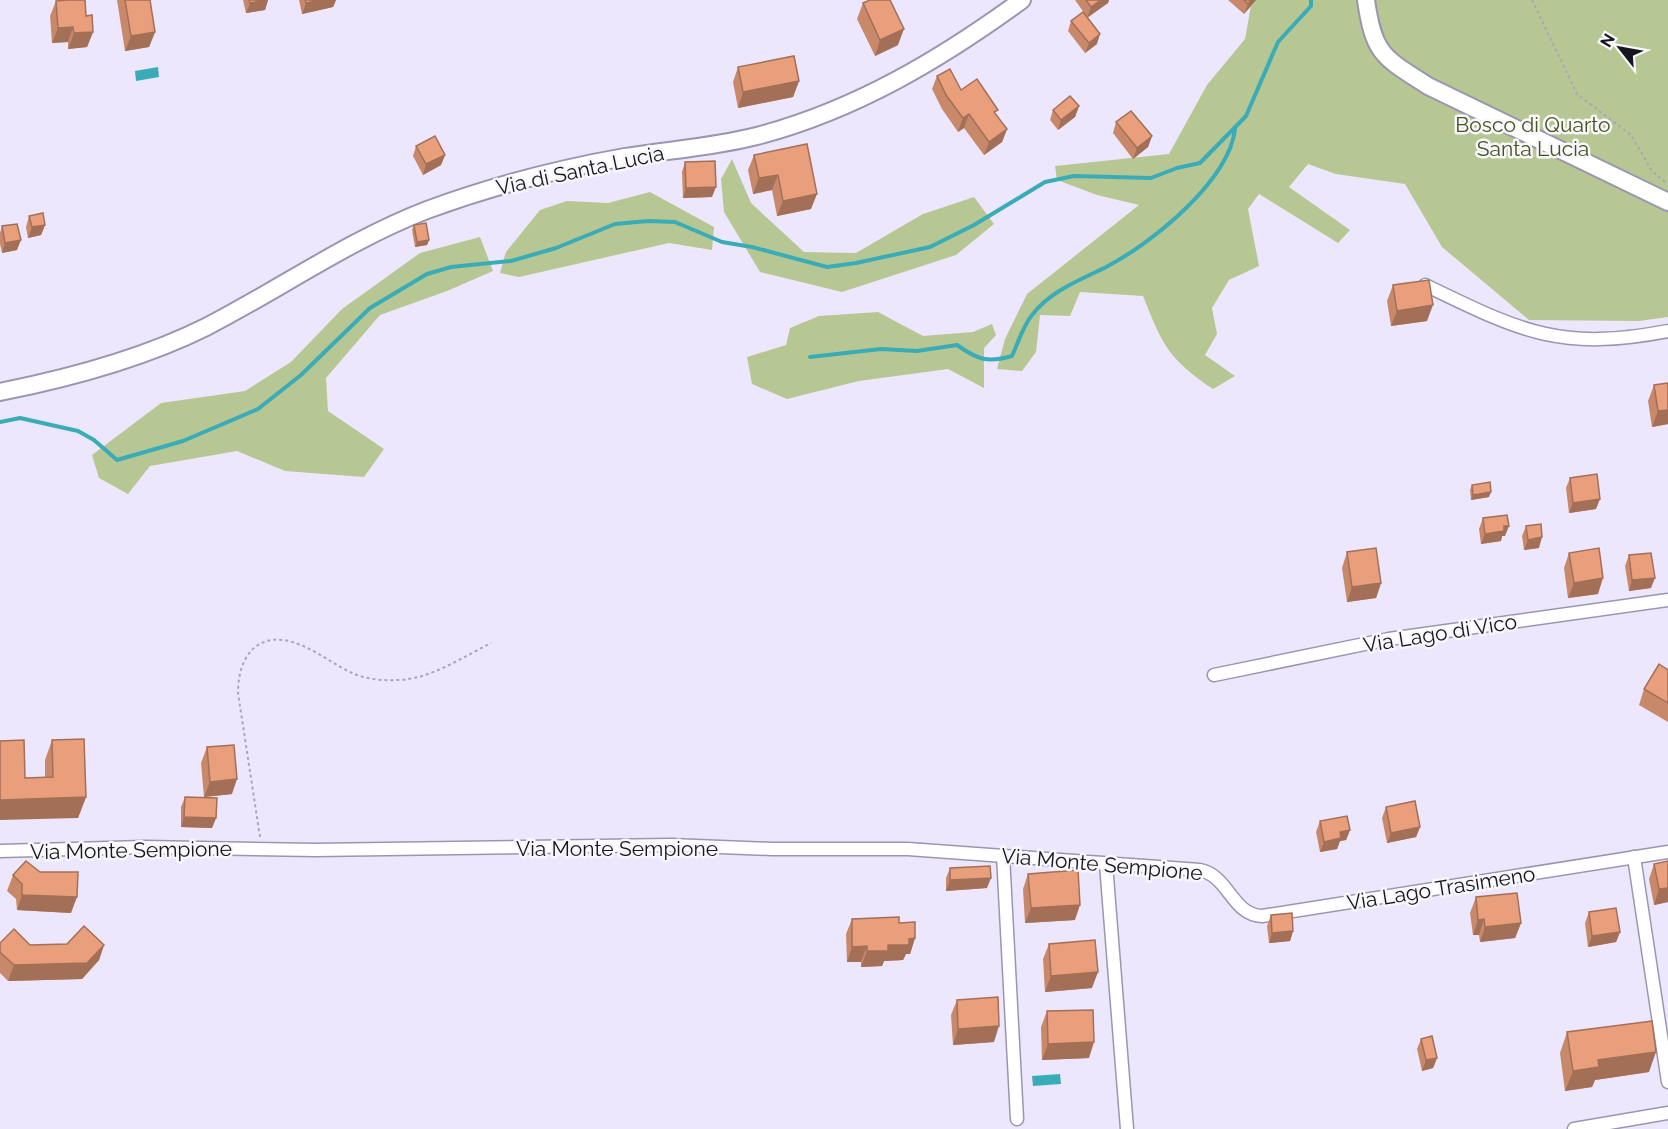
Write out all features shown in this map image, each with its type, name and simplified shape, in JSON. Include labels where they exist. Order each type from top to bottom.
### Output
[{"type":"street","name":"Via di Santa Lucia","points":[[0,392],[106,365],[175,341],[226,316],[386,227],[474,194],[517,180],[581,165],[741,140],[828,112],[923,68],[1022,0]]},
{"type":"street","points":[[1366,0],[1372,35],[1380,51],[1394,64],[1428,86],[1668,202]]},
{"type":"street","points":[[1425,285],[1497,320],[1551,337],[1608,340],[1668,331]]},
{"type":"street","name":"Via Lago di Vico","points":[[1214,675],[1389,639],[1668,600]]},
{"type":"street","name":"Via Monte Sempione","points":[[0,852],[144,847],[428,850],[671,845],[772,849],[908,849],[1200,870],[1217,877],[1227,887]]},
{"type":"street","name":"Via Lago Trasimeno","points":[[1227,887],[1243,910],[1262,916],[1668,852]]},
{"type":"street","points":[[1003,855],[1017,1119]]},
{"type":"street","points":[[1634,858],[1668,1082]]},
{"type":"street","points":[[1106,864],[1127,1129]]},
{"type":"street","points":[[1574,1129],[1668,1113]]},
{"type":"path","points":[[1532,0],[1577,94],[1631,135],[1652,171],[1668,185]]},
{"type":"path","points":[[261,849],[238,693],[241,671],[252,650],[271,640],[287,641],[362,676],[402,680],[436,670],[491,643]]},
{"type":"green space","name":"Bosco di Quarto Santa Lucia","points":[[1252,0],[1668,0],[1668,317],[1639,321],[1529,320],[1442,247],[1405,184],[1336,174],[1308,164],[1289,187],[1350,230],[1338,243],[1259,194],[1248,209],[1259,266],[1229,280],[1212,308],[1217,334],[1205,355],[1235,376],[1213,389],[1186,368],[1176,359],[1162,339],[1143,296],[1080,292],[1070,316],[1040,315],[1036,352],[1022,371],[997,369],[1005,339],[1027,294],[1139,205],[1097,195],[1057,180],[1055,166],[1169,154],[1207,85],[1245,39]]},
{"type":"green space","points":[[732,159],[751,203],[804,252],[856,253],[923,214],[974,197],[994,224],[956,255],[842,292],[760,272],[724,212],[721,179]]},
{"type":"green space","points":[[650,192],[714,227],[712,250],[669,243],[519,277],[500,273],[506,252],[540,210],[567,201],[608,203]]},
{"type":"green space","points":[[480,237],[493,271],[447,291],[380,315],[326,378],[328,411],[384,449],[364,477],[285,471],[237,451],[150,466],[128,494],[99,478],[92,455],[161,403],[245,391],[291,362],[342,309],[420,253]]},
{"type":"green space","points":[[878,312],[923,336],[973,332],[992,324],[996,335],[984,348],[984,388],[948,369],[859,381],[787,399],[752,384],[747,357],[786,345],[790,328],[819,316]]},
{"type":"water","points":[[158,67],[159,77],[136,81],[135,71]]},
{"type":"water","points":[[1060,1074],[1061,1084],[1033,1086],[1032,1076]]},
{"type":"building","points":[[85,0],[86,16],[92,15],[93,32],[74,33],[73,27],[58,28],[56,1]]},
{"type":"building","points":[[125,0],[150,0],[155,32],[131,36]]},
{"type":"building","points":[[249,0],[267,0],[250,3]]},
{"type":"building","points":[[305,0],[321,0],[306,3]]},
{"type":"building","points":[[870,0],[890,0],[904,29],[880,40],[863,3]]},
{"type":"building","points":[[1086,0],[1101,0],[1091,7]]},
{"type":"building","points":[[1083,12],[1100,34],[1089,43],[1071,21]]},
{"type":"building","points":[[794,56],[799,81],[743,92],[738,67]]},
{"type":"building","points":[[950,69],[961,90],[977,79],[998,110],[994,112],[1007,129],[989,142],[969,114],[963,118],[946,95],[937,76]]},
{"type":"building","points":[[1070,96],[1079,106],[1061,120],[1053,110]]},
{"type":"building","points":[[1131,111],[1152,136],[1137,148],[1116,122]]},
{"type":"building","points":[[435,136],[445,155],[426,164],[416,146]]},
{"type":"building","points":[[807,144],[817,194],[783,201],[778,175],[759,178],[754,155]]},
{"type":"building","points":[[715,161],[716,187],[686,188],[685,162]]},
{"type":"building","points":[[43,213],[45,225],[32,227],[29,216]]},
{"type":"building","points":[[426,223],[429,240],[417,242],[414,225]]},
{"type":"building","points":[[17,224],[21,240],[5,243],[2,226]]},
{"type":"building","points":[[1429,280],[1433,305],[1397,311],[1393,285]]},
{"type":"building","points":[[1668,383],[1668,410],[1658,411],[1654,385]]},
{"type":"building","points":[[1597,474],[1600,499],[1573,503],[1570,478]]},
{"type":"building","points":[[1490,482],[1491,492],[1473,495],[1472,485]]},
{"type":"building","points":[[1507,515],[1509,526],[1504,526],[1504,531],[1485,534],[1483,518]]},
{"type":"building","points":[[1541,524],[1542,537],[1528,540],[1526,526]]},
{"type":"building","points":[[1376,548],[1381,583],[1352,587],[1347,552]]},
{"type":"building","points":[[1599,548],[1603,578],[1574,583],[1569,553]]},
{"type":"building","points":[[1651,553],[1655,578],[1632,580],[1629,555]]},
{"type":"building","points":[[1659,664],[1668,670],[1668,703],[1644,689]]},
{"type":"building","points":[[84,739],[86,797],[0,800],[0,741],[24,740],[25,778],[53,777],[52,740]]},
{"type":"building","points":[[234,745],[237,779],[210,782],[207,747]]},
{"type":"building","points":[[185,797],[217,798],[216,818],[184,817]]},
{"type":"building","points":[[1415,801],[1420,827],[1391,833],[1386,807]]},
{"type":"building","points":[[1347,816],[1350,830],[1340,832],[1341,838],[1324,842],[1320,821]]},
{"type":"building","points":[[26,861],[40,872],[78,872],[77,897],[22,895],[22,884],[13,875]]},
{"type":"building","points":[[1668,861],[1668,888],[1659,889],[1654,864]]},
{"type":"building","points":[[990,866],[991,878],[950,880],[950,868]]},
{"type":"building","points":[[1078,870],[1080,905],[1031,908],[1028,874]]},
{"type":"building","points":[[1517,893],[1521,923],[1485,927],[1484,919],[1478,920],[1476,897]]},
{"type":"building","points":[[1616,908],[1620,932],[1592,936],[1589,912]]},
{"type":"building","points":[[1292,913],[1293,931],[1272,933],[1271,915]]},
{"type":"building","points":[[899,917],[899,923],[915,922],[915,938],[909,939],[909,945],[888,945],[888,951],[867,951],[867,946],[852,947],[852,919]]},
{"type":"building","points":[[84,926],[104,945],[87,963],[14,965],[0,952],[0,943],[14,929],[30,945],[67,944]]},
{"type":"building","points":[[1095,940],[1098,972],[1051,976],[1049,944]]},
{"type":"building","points":[[998,997],[999,1026],[958,1029],[957,1000]]},
{"type":"building","points":[[1093,1010],[1094,1042],[1048,1044],[1047,1011]]},
{"type":"building","points":[[1652,1021],[1656,1052],[1598,1060],[1599,1067],[1573,1071],[1567,1032]]},
{"type":"building","points":[[1432,1036],[1437,1058],[1426,1060],[1421,1039]]},
{"type":"waterway","points":[[0,422],[20,418],[78,431],[94,440],[117,460],[183,441],[258,409],[301,375],[370,308],[427,274],[451,267],[511,261],[556,248],[615,224],[648,221],[675,222],[722,242],[752,247],[827,267],[930,247],[974,225],[1045,182],[1074,176],[1151,178],[1177,168],[1200,163],[1246,116],[1278,42],[1311,6],[1311,0]]},
{"type":"waterway","points":[[810,357],[881,349],[917,351],[957,345],[983,359],[1012,356],[1029,319],[1048,299],[1146,242],[1186,208],[1219,169],[1230,149],[1235,129]]}]
